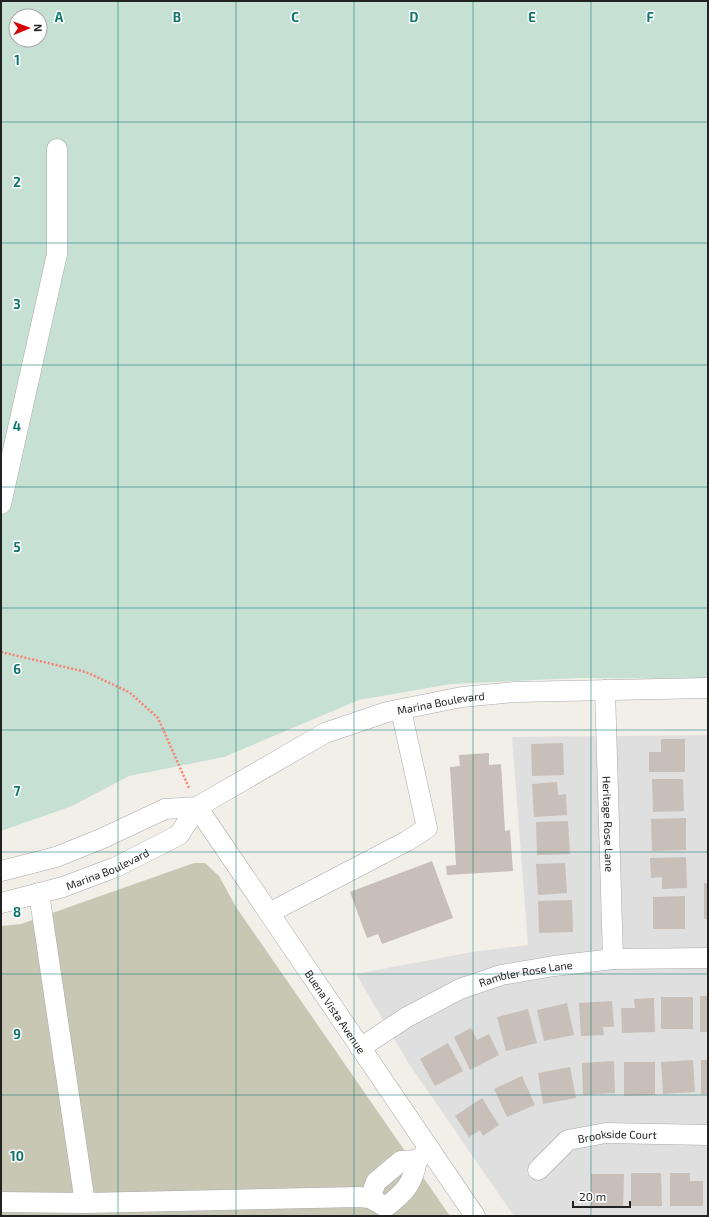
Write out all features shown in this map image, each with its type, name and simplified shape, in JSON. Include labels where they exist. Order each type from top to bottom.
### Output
[{"type":"street","points":[[1,504],[56,254],[57,149]]},
{"type":"street","name":"Marina Boulevard","points":[[1,871],[56,857],[101,839],[165,809],[197,806],[325,734],[387,712],[462,697],[516,692],[708,688]]},
{"type":"street","name":"Heritage Rose Lane","points":[[605,690],[613,959]]},
{"type":"street","points":[[268,913],[407,841],[426,828],[401,710]]},
{"type":"street","name":"Marina Boulevard","points":[[1,902],[63,887],[116,867],[179,835],[197,806]]},
{"type":"street","name":"Buena Vista Avenue","points":[[197,806],[360,1048],[423,1155],[475,1216]]},
{"type":"street","points":[[39,893],[86,1203]]},
{"type":"street","name":"Rambler Rose Lane","points":[[360,1048],[407,1017],[460,989],[501,975],[554,966],[613,959],[708,958]]},
{"type":"street","name":"Brookside Court","points":[[538,1170],[568,1140],[606,1133],[708,1136]]},
{"type":"street","points":[[370,1198],[376,1182],[401,1161],[423,1155]]},
{"type":"street","points":[[1,1202],[86,1203],[370,1198],[386,1207],[402,1194],[412,1180],[423,1155]]},
{"type":"path","points":[[1,652],[86,672],[129,692],[158,718],[197,806]]},
{"type":"shaded area","points":[[1,1],[708,1],[708,679],[578,678],[451,684],[359,700],[224,757],[129,776],[72,806],[1,831]]},
{"type":"shaded area","points":[[708,735],[708,1216],[514,1216],[409,1064],[356,974],[472,952],[528,945],[512,737]]},
{"type":"shaded area","points":[[194,863],[205,863],[219,876],[236,907],[450,1216],[1,1216],[1,926],[21,924]]},
{"type":"building","points":[[661,739],[685,739],[685,772],[649,772],[649,752],[661,752]]},
{"type":"building","points":[[563,743],[564,775],[532,776],[531,744]]},
{"type":"building","points":[[489,753],[489,765],[501,764],[505,831],[510,830],[513,871],[447,875],[446,866],[456,865],[450,767],[460,766],[459,755]]},
{"type":"building","points":[[652,779],[683,779],[684,811],[653,812]]},
{"type":"building","points":[[557,782],[558,795],[566,794],[567,815],[534,817],[532,784]]},
{"type":"building","points":[[686,818],[686,850],[652,851],[651,819]]},
{"type":"building","points":[[568,821],[570,854],[537,855],[536,822]]},
{"type":"building","points":[[686,857],[687,888],[662,889],[662,877],[651,878],[650,858]]},
{"type":"building","points":[[432,861],[453,918],[382,944],[378,934],[367,938],[350,892]]},
{"type":"building","points":[[565,863],[567,893],[538,895],[536,864]]},
{"type":"building","points":[[704,883],[708,883],[708,919],[704,919]]},
{"type":"building","points":[[685,896],[685,929],[653,929],[653,897]]},
{"type":"building","points":[[572,900],[573,932],[539,933],[538,901]]},
{"type":"building","points":[[700,996],[708,996],[708,1032],[700,1032]]},
{"type":"building","points":[[661,997],[693,997],[693,1029],[661,1029]]},
{"type":"building","points":[[654,998],[655,1032],[622,1033],[621,1008],[635,1008],[634,999]]},
{"type":"building","points":[[612,1001],[614,1027],[603,1027],[604,1035],[581,1036],[579,1003]]},
{"type":"building","points":[[567,1003],[574,1035],[544,1041],[537,1010]]},
{"type":"building","points":[[528,1009],[537,1043],[506,1051],[497,1017]]},
{"type":"building","points":[[471,1028],[477,1040],[489,1034],[499,1055],[470,1070],[454,1037]]},
{"type":"building","points":[[448,1043],[463,1071],[435,1086],[420,1059]]},
{"type":"building","points":[[693,1060],[695,1092],[663,1094],[661,1062]]},
{"type":"building","points":[[701,1060],[708,1060],[708,1094],[701,1094]]},
{"type":"building","points":[[614,1061],[615,1093],[583,1095],[582,1063]]},
{"type":"building","points":[[624,1062],[655,1062],[655,1095],[624,1096]]},
{"type":"building","points":[[570,1067],[576,1098],[543,1104],[538,1073]]},
{"type":"building","points":[[522,1076],[535,1105],[507,1117],[494,1089]]},
{"type":"building","points":[[482,1098],[499,1125],[483,1136],[480,1130],[469,1137],[455,1116]]},
{"type":"building","points":[[631,1173],[661,1173],[662,1206],[631,1206]]},
{"type":"building","points":[[670,1173],[690,1173],[690,1181],[703,1181],[703,1206],[670,1206]]},
{"type":"building","points":[[591,1174],[624,1174],[623,1208],[591,1208]]}]
